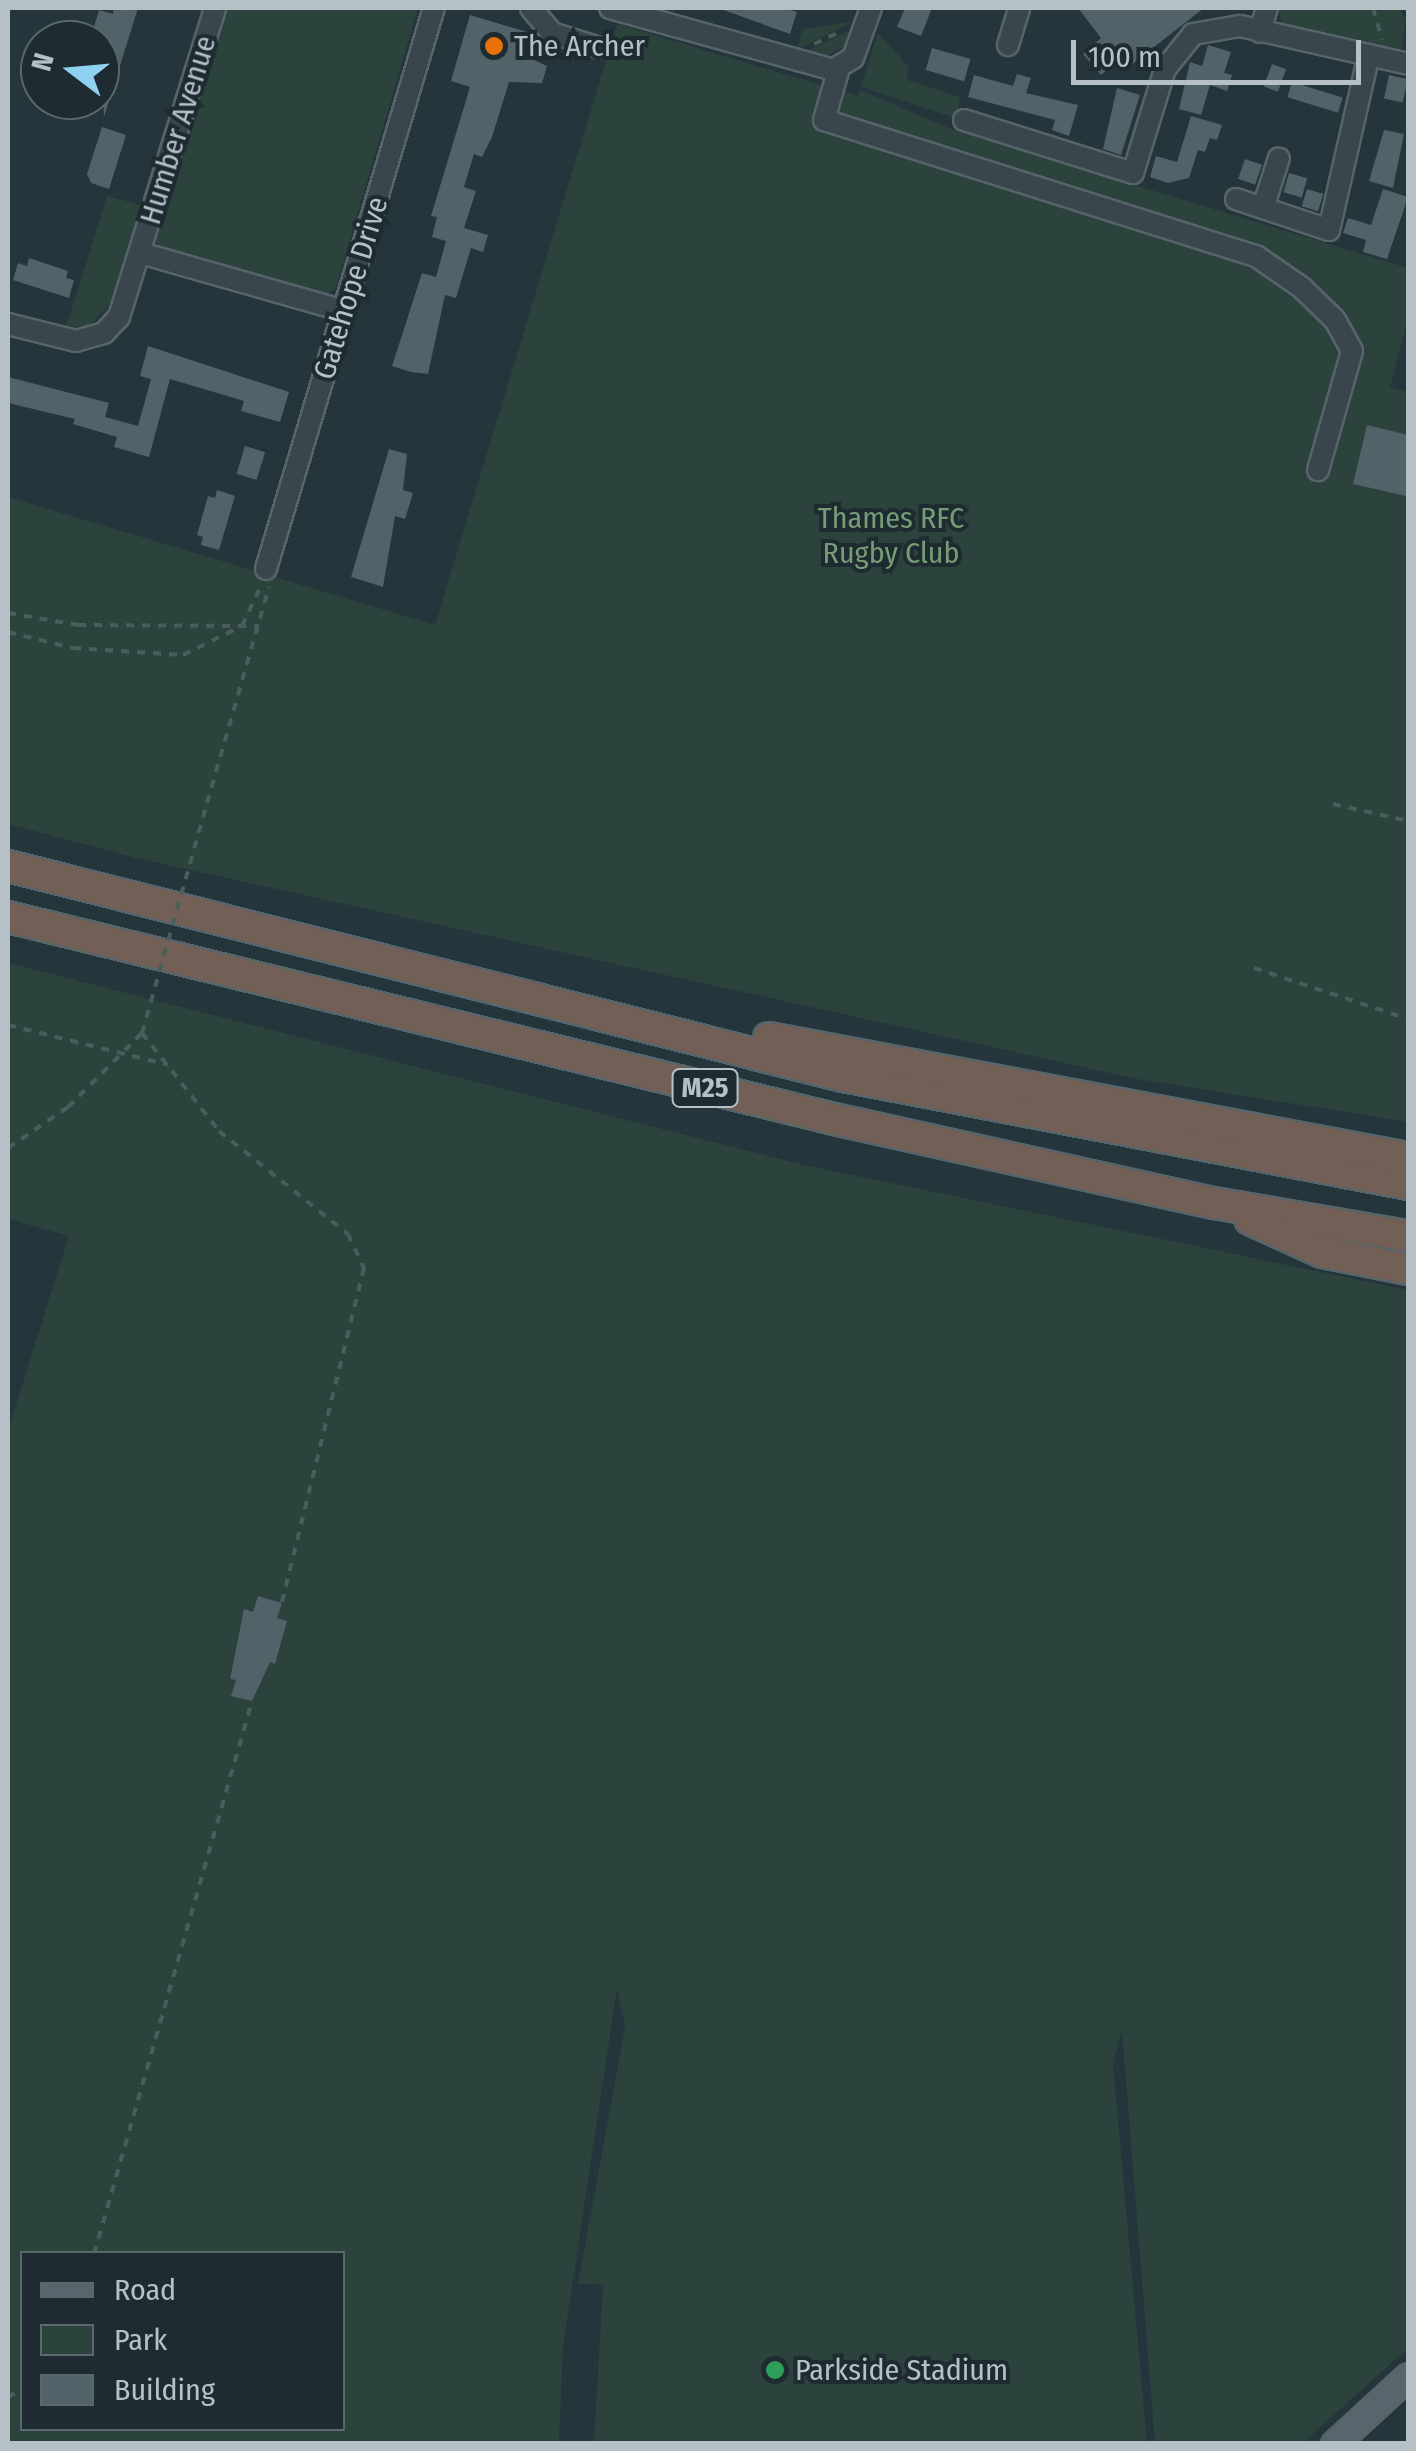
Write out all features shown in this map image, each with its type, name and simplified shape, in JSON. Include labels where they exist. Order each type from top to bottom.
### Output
[{"type":"highway","name":"M25","points":[[8,866],[843,1076],[1408,1184]]},
{"type":"highway","name":"M25","points":[[8,916],[480,1036],[1214,1202],[1408,1236]]},
{"type":"highway","name":"M25","points":[[490,988],[1408,1158]]},
{"type":"highway","name":"M25","points":[[1214,1202],[1322,1252],[1408,1270]]},
{"type":"main road","points":[[1334,2444],[1408,2376]]},
{"type":"street","name":"Humber Avenue","points":[[8,324],[62,340],[104,333],[124,310],[215,8]]},
{"type":"street","name":"Gatehope Drive","points":[[268,573],[434,8]]},
{"type":"street","points":[[531,8],[552,33],[600,48]]},
{"type":"street","points":[[610,8],[652,14],[839,68]]},
{"type":"street","points":[[871,8],[853,58],[839,68],[824,120],[1256,256],[1301,287],[1335,320],[1352,351],[1318,470]]},
{"type":"street","points":[[1008,44],[1018,8]]},
{"type":"street","points":[[1028,8],[1040,8]]},
{"type":"street","points":[[1260,32],[1267,8]]},
{"type":"street","points":[[964,120],[1133,173],[1175,50],[1215,26],[1408,64]]},
{"type":"street","points":[[1236,200],[1329,230],[1373,59]]},
{"type":"street","points":[[1262,208],[1279,158]]},
{"type":"street","name":"Humber Avenue","points":[[141,253],[345,312]]},
{"type":"path","points":[[1373,8],[1382,36],[1373,59]]},
{"type":"path","points":[[811,46],[855,25]]},
{"type":"path","points":[[8,632],[73,648],[182,655],[242,626],[252,614],[268,573]]},
{"type":"path","points":[[8,1148],[68,1107],[142,1034],[260,626],[268,573]]},
{"type":"path","points":[[8,613],[78,625],[260,626]]},
{"type":"path","points":[[1333,804],[1408,821]]},
{"type":"path","points":[[1254,968],[1408,1020]]},
{"type":"path","points":[[8,1025],[170,1066]]},
{"type":"path","points":[[142,1034],[219,1131],[348,1234],[364,1268],[282,1603]]},
{"type":"path","points":[[95,2251],[252,1701]]},
{"type":"green space","points":[[221,8],[418,8],[336,288],[321,298],[163,252],[154,241]]},
{"type":"green space","points":[[1278,8],[1399,8],[1406,20],[1401,51],[1283,30]]},
{"type":"green space","points":[[852,22],[797,50],[803,29]]},
{"type":"green space","name":"Thames RFC Rugby Club","points":[[617,24],[858,96],[860,90],[954,130],[1408,268],[1408,318],[1390,387],[1408,392],[1408,1122],[1137,1079],[136,858],[8,824],[8,497],[435,625]]},
{"type":"green space","points":[[850,31],[845,46],[824,58],[803,52]]},
{"type":"green space","points":[[878,33],[909,67],[907,80],[960,97],[956,118],[861,87]]},
{"type":"green space","points":[[107,196],[141,205],[111,304],[88,326],[66,327]]},
{"type":"green space","points":[[8,963],[804,1165],[1408,1290],[1408,2348],[1303,2443],[1155,2443],[1122,2031],[1113,2064],[1147,2443],[594,2443],[603,2285],[578,2284],[625,2027],[617,1988],[563,2347],[559,2443],[8,2443],[8,1430],[69,1236],[8,1219]]},
{"type":"building","points":[[114,8],[138,8],[120,66],[120,20],[96,20],[99,10],[113,14]]},
{"type":"building","points":[[718,8],[783,8],[797,12],[790,34]]},
{"type":"building","points":[[905,8],[932,8],[921,36],[897,27]]},
{"type":"building","points":[[1078,8],[1204,8],[1122,72],[1128,51],[1101,75],[1083,54],[1101,38]]},
{"type":"building","points":[[470,15],[527,32],[523,55],[547,66],[542,83],[509,82],[492,137],[482,157],[474,154],[464,187],[476,191],[464,228],[488,235],[483,252],[471,248],[456,298],[445,295],[428,374],[411,372],[392,366],[422,273],[436,277],[446,241],[432,237],[437,217],[431,216],[470,87],[451,81]]},
{"type":"building","points":[[1208,45],[1231,52],[1224,73],[1232,75],[1227,91],[1210,85],[1201,115],[1179,109],[1190,62],[1202,66]]},
{"type":"building","points":[[932,48],[970,59],[964,81],[926,70]]},
{"type":"building","points":[[1272,64],[1286,69],[1278,92],[1264,87]]},
{"type":"building","points":[[1017,74],[1031,78],[1026,93],[1078,105],[1069,136],[1052,130],[1055,120],[968,97],[974,75],[1013,86]]},
{"type":"building","points":[[1389,75],[1408,79],[1403,102],[1384,98]]},
{"type":"building","points":[[1292,82],[1343,97],[1338,113],[1287,97]]},
{"type":"building","points":[[1117,88],[1140,95],[1121,155],[1103,149]]},
{"type":"building","points":[[1191,116],[1222,125],[1217,140],[1210,138],[1205,152],[1198,150],[1189,178],[1168,183],[1150,177],[1156,156],[1177,162]]},
{"type":"building","points":[[102,127],[126,135],[109,189],[91,183],[87,174]]},
{"type":"building","points":[[1384,130],[1404,134],[1393,188],[1369,181]]},
{"type":"building","points":[[1245,159],[1262,165],[1255,185],[1238,179]]},
{"type":"building","points":[[1289,173],[1307,178],[1302,197],[1283,192]]},
{"type":"building","points":[[1307,189],[1323,194],[1318,211],[1302,206]]},
{"type":"building","points":[[1383,189],[1408,197],[1387,259],[1363,252],[1366,240],[1343,233],[1348,218],[1371,225]]},
{"type":"building","points":[[29,258],[68,271],[66,278],[74,280],[69,298],[13,280],[18,263],[27,266]]},
{"type":"building","points":[[148,346],[289,392],[280,422],[241,411],[244,401],[170,379],[149,457],[114,447],[117,437],[73,424],[75,419],[8,403],[8,377],[109,403],[105,417],[138,426],[151,379],[140,376]]},
{"type":"building","points":[[1367,425],[1408,435],[1406,496],[1353,484]]},
{"type":"building","points":[[245,446],[265,452],[257,480],[237,474]]},
{"type":"building","points":[[389,449],[407,454],[403,490],[413,493],[405,519],[395,516],[383,587],[351,577]]},
{"type":"building","points":[[217,490],[235,496],[219,550],[201,545],[203,537],[197,535],[208,496],[215,498]]},
{"type":"building","points":[[258,1596],[282,1603],[277,1618],[287,1621],[275,1664],[270,1662],[252,1701],[231,1696],[236,1680],[230,1679],[244,1609],[253,1612]]},
{"type":"place","name":"The Archer","points":[[494,46]]},
{"type":"place","name":"Parkside Stadium","points":[[775,2370]]}]
